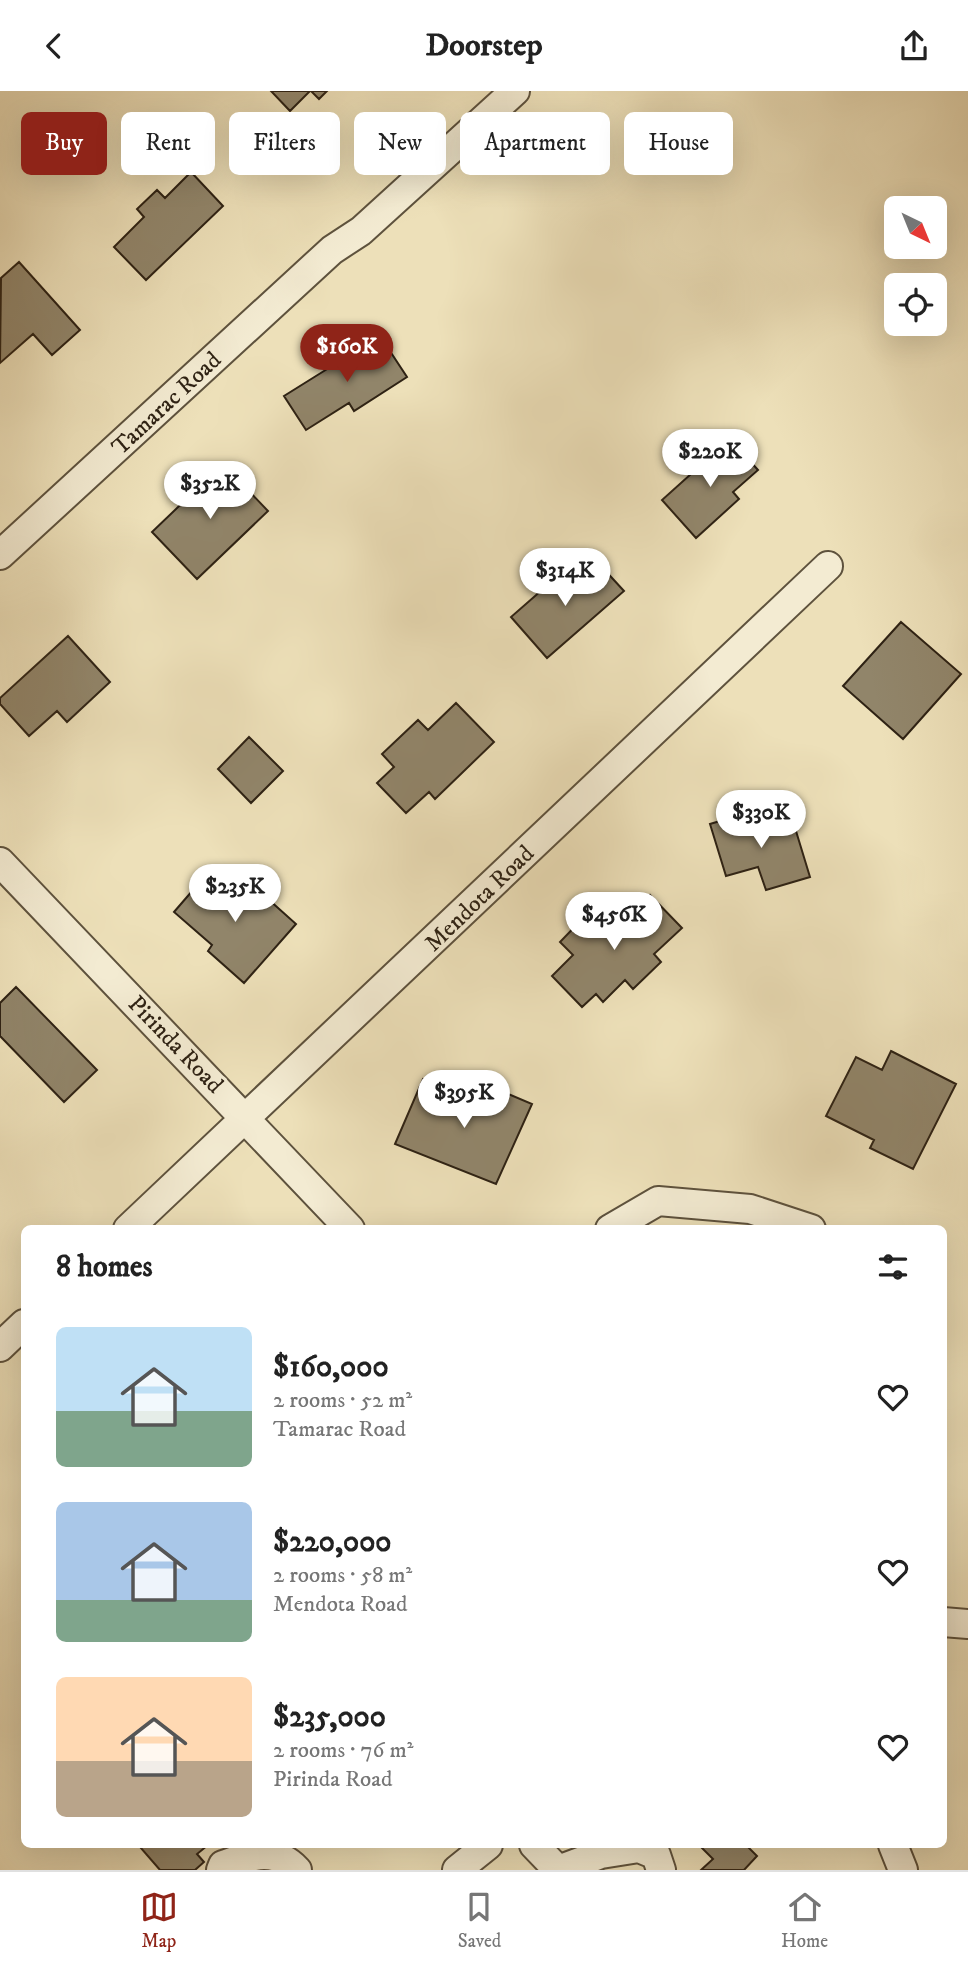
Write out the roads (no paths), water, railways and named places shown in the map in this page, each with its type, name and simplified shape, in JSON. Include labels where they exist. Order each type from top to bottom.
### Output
[{"type":"street","name":"Tamarac Road","points":[[0,555],[332,250],[361,231],[515,91]]},
{"type":"street","name":"Mendota Road","points":[[132,1225],[248,1119],[828,566]]},
{"type":"street","name":"Pirinda Road","points":[[0,862],[346,1225]]},
{"type":"street","points":[[617,1225],[658,1201],[750,1209],[799,1225]]},
{"type":"street","points":[[0,1347],[21,1327]]},
{"type":"street","points":[[947,1622],[968,1624]]},
{"type":"street","points":[[457,1870],[484,1848]]},
{"type":"street","points":[[537,1848],[558,1870],[601,1854],[639,1848],[656,1855],[661,1870]]},
{"type":"street","points":[[894,1848],[903,1870]]},
{"type":"street","points":[[221,1870],[223,1865],[250,1856],[272,1854],[290,1862],[297,1870]]}]
